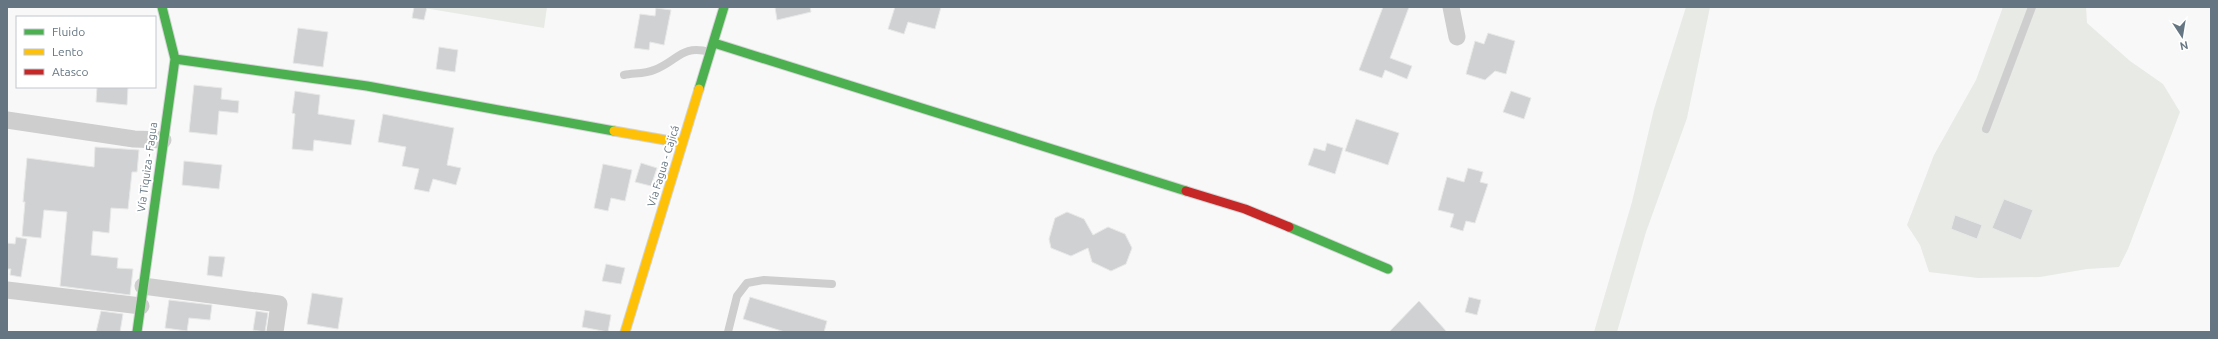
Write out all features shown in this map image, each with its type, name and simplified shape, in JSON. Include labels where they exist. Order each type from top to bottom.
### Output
[{"type":"street","name":"Vía Tiquiza - Fagua","points":[[137,332],[175,59],[162,7]]},
{"type":"street","name":"Vía Fagua - Cajicá","points":[[625,332],[682,143],[694,110],[724,7]]},
{"type":"street","points":[[1451,7],[1456,37]]},
{"type":"street","points":[[714,42],[1245,209],[1388,270]]},
{"type":"street","points":[[175,59],[367,86],[682,143]]},
{"type":"street","points":[[7,120],[134,139],[163,140]]},
{"type":"street","points":[[143,286],[279,304],[275,332]]},
{"type":"street","points":[[7,290],[141,306]]},
{"type":"lane","points":[[1986,129],[2032,7]]},
{"type":"lane","points":[[624,75],[653,71],[667,64],[682,53],[698,49],[711,53]]},
{"type":"lane","points":[[728,332],[737,296],[747,283],[764,280],[832,284]]},
{"type":"shaded area","points":[[418,7],[547,7],[544,28]]},
{"type":"shaded area","points":[[1686,7],[1710,7],[1687,118],[1646,232],[1617,332],[1594,332],[1632,202],[1654,109]]},
{"type":"shaded area","points":[[2003,7],[2086,7],[2087,23],[2130,61],[2163,84],[2180,112],[2128,249],[2119,267],[2087,269],[2040,277],[1978,278],[1929,272],[1920,245],[1907,225],[1934,155],[1976,80]]},
{"type":"building","points":[[414,7],[427,7],[424,20],[412,18]]},
{"type":"building","points":[[775,7],[810,7],[811,12],[777,20]]},
{"type":"building","points":[[895,7],[941,7],[935,29],[908,22],[904,34],[888,29]]},
{"type":"building","points":[[1383,7],[1409,7],[1390,58],[1412,66],[1407,79],[1385,70],[1382,78],[1359,70]]},
{"type":"building","points":[[656,8],[671,10],[664,45],[650,42],[649,50],[634,48],[640,14],[655,16]]},
{"type":"building","points":[[298,28],[328,32],[323,67],[293,63]]},
{"type":"building","points":[[1488,33],[1515,41],[1506,74],[1495,71],[1485,80],[1466,74],[1475,41],[1484,44]]},
{"type":"building","points":[[439,47],[458,50],[455,72],[436,69]]},
{"type":"building","points":[[194,85],[222,88],[221,99],[239,101],[238,113],[219,111],[217,135],[189,132]]},
{"type":"building","points":[[97,88],[128,88],[127,105],[96,102]]},
{"type":"building","points":[[295,91],[320,95],[318,114],[355,120],[351,145],[314,140],[313,151],[292,149],[295,114],[292,113]]},
{"type":"building","points":[[1511,91],[1531,98],[1524,119],[1503,112]]},
{"type":"building","points":[[383,114],[454,128],[447,165],[461,168],[456,185],[433,179],[429,192],[414,189],[419,169],[402,166],[406,147],[378,142]]},
{"type":"building","points":[[1356,119],[1399,133],[1388,165],[1345,151]]},
{"type":"building","points":[[1327,143],[1343,148],[1335,174],[1308,165],[1314,148],[1325,151]]},
{"type":"building","points":[[95,147],[139,150],[137,172],[132,172],[128,209],[111,208],[109,233],[93,231],[91,255],[118,258],[117,268],[133,269],[130,295],[60,286],[67,212],[44,210],[41,238],[22,236],[27,158],[94,167]]},
{"type":"building","points":[[184,161],[222,165],[219,189],[182,185]]},
{"type":"building","points":[[641,163],[657,168],[651,186],[635,182]]},
{"type":"building","points":[[603,164],[632,170],[625,201],[611,198],[608,211],[594,208]]},
{"type":"building","points":[[1468,168],[1483,172],[1480,182],[1488,184],[1475,223],[1466,221],[1463,231],[1450,227],[1454,214],[1438,210],[1447,177],[1464,182]]},
{"type":"building","points":[[2004,199],[2033,210],[2021,240],[1992,228]]},
{"type":"building","points":[[1067,212],[1084,219],[1093,235],[1108,227],[1125,234],[1132,248],[1126,264],[1111,271],[1092,262],[1088,248],[1071,256],[1051,248],[1049,239],[1055,218]]},
{"type":"building","points":[[1955,215],[1982,225],[1977,239],[1951,229]]},
{"type":"building","points":[[16,237],[27,239],[21,277],[10,275],[11,269],[7,269],[7,243],[15,244]]},
{"type":"building","points":[[209,256],[225,257],[222,277],[207,275]]},
{"type":"building","points":[[606,264],[625,268],[621,284],[602,281]]},
{"type":"building","points":[[312,293],[343,298],[338,329],[307,324]]},
{"type":"building","points":[[750,297],[827,321],[824,332],[785,332],[743,319]]},
{"type":"building","points":[[1469,297],[1481,300],[1477,315],[1465,312]]},
{"type":"building","points":[[169,300],[212,305],[210,320],[189,318],[187,331],[165,328]]},
{"type":"building","points":[[1419,301],[1447,332],[1389,332]]},
{"type":"building","points":[[585,310],[611,315],[608,332],[582,327]]},
{"type":"building","points":[[101,311],[123,314],[120,332],[96,332]]},
{"type":"building","points":[[256,311],[268,313],[265,332],[253,330]]},
{"type":"traffic: fast","points":[[137,332],[175,59],[162,7]]},
{"type":"traffic: fast","points":[[699,89],[724,7]]},
{"type":"traffic: fast","points":[[714,43],[1186,191]]},
{"type":"traffic: fast","points":[[175,59],[367,86],[614,131]]},
{"type":"traffic: fast","points":[[1289,227],[1388,269]]},
{"type":"traffic: slow","points":[[625,332],[699,89]]},
{"type":"traffic: slow","points":[[614,131],[682,143]]},
{"type":"traffic: jam","points":[[1186,191],[1245,209],[1289,227]]}]
